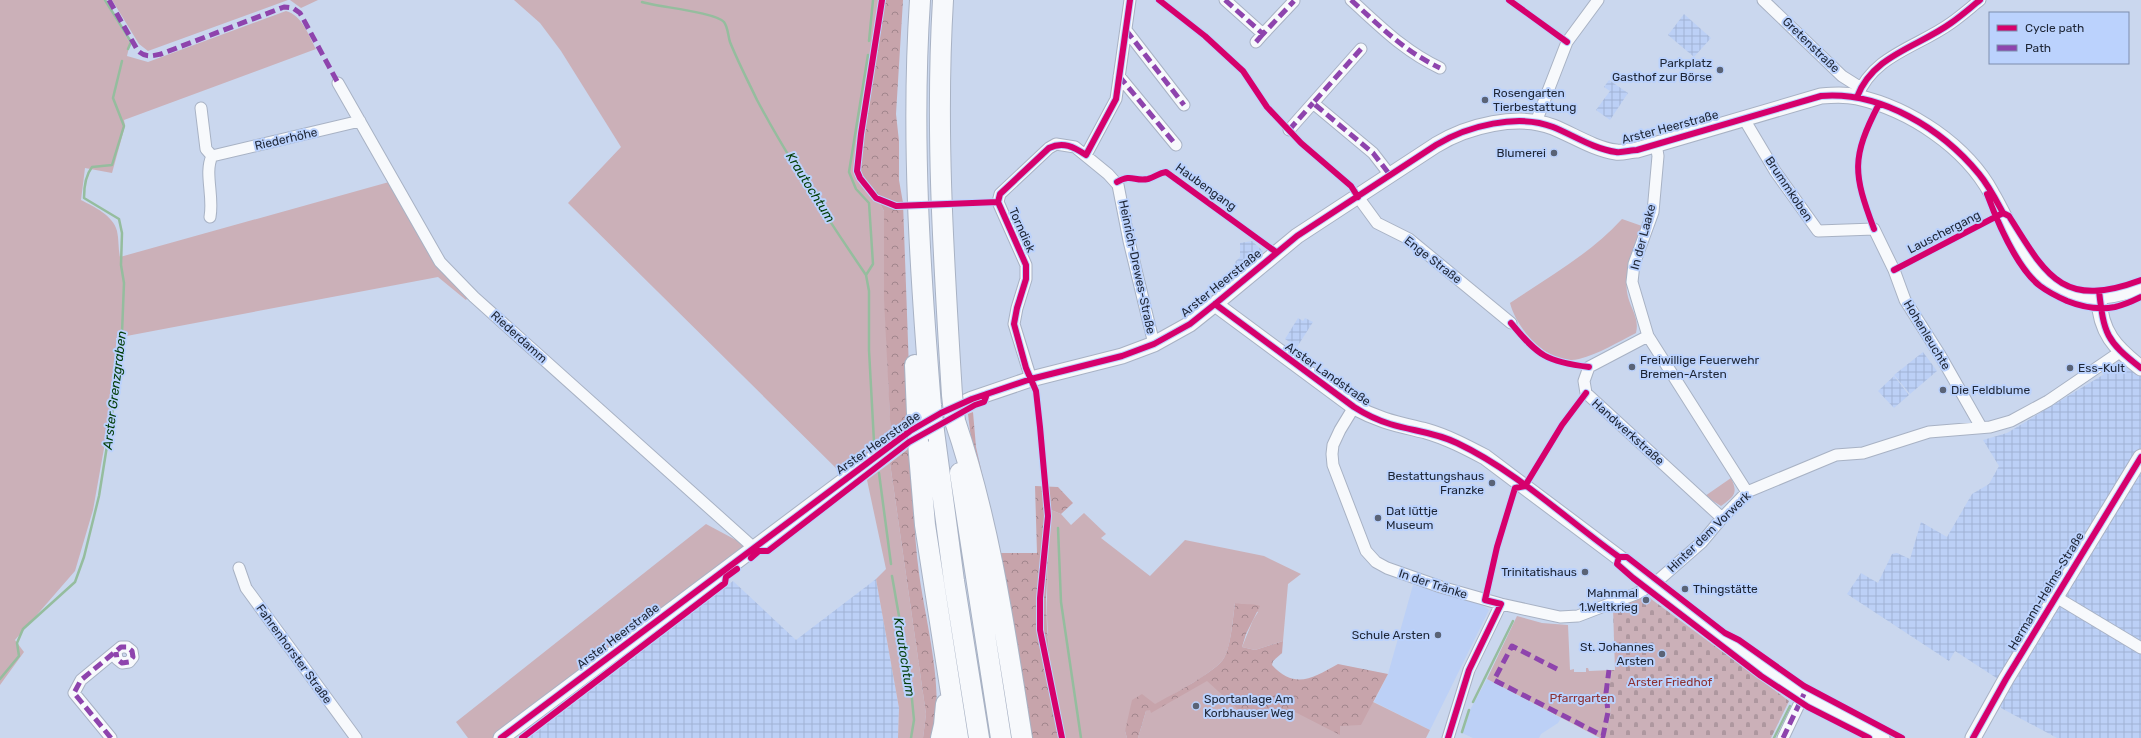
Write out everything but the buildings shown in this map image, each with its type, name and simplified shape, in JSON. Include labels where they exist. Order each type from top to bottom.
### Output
[{"type":"highway","points":[[920,0],[917,99],[918,209],[923,309],[924,410],[926,437],[925,525],[958,738]]},
{"type":"highway","points":[[944,0],[940,99],[941,210],[952,395],[964,496],[1001,738]]},
{"type":"highway","points":[[955,421],[969,462],[982,511],[1002,613],[1022,738]]},
{"type":"highway","points":[[926,437],[954,581],[979,738]]},
{"type":"highway","points":[[941,738],[944,725],[947,674]]},
{"type":"street","points":[[1086,155],[1116,99],[1130,0]]},
{"type":"street","points":[[1225,0],[1260,38],[1294,1]]},
{"type":"street","points":[[1351,0],[1402,46],[1418,58],[1440,68]]},
{"type":"street","points":[[1536,122],[1567,42],[1598,0]]},
{"type":"street","name":"Gretenstraße","points":[[1763,0],[1859,92]]},
{"type":"street","points":[[1859,92],[1867,76],[1888,58],[1950,24],[1980,0]]},
{"type":"street","points":[[1126,30],[1184,105]]},
{"type":"street","points":[[1289,130],[1361,50]]},
{"type":"street","points":[[1119,76],[1176,145]]},
{"type":"street","name":"Riederdamm","points":[[338,82],[440,262],[474,297],[754,548]]},
{"type":"street","name":"Arster Heerstraße","points":[[501,738],[910,431],[941,413],[972,399],[1031,379],[1122,356],[1154,344],[1190,324],[1297,236],[1451,136],[1469,128],[1495,124],[1536,122],[1552,127],[1600,148],[1617,152],[1656,144],[1821,96],[1859,92],[1879,104],[1914,120],[1942,138],[1966,160],[1991,192],[2030,262],[2047,282],[2072,295],[2100,298]]},
{"type":"street","points":[[1313,103],[1373,153],[1390,175]]},
{"type":"street","points":[[201,108],[206,149],[212,156],[208,165],[213,203],[210,217]]},
{"type":"street","name":"Brummkoben","points":[[1744,119],[1775,171],[1818,231],[1874,229]]},
{"type":"street","name":"Riederhöhe","points":[[212,156],[360,121]]},
{"type":"street","name":"Torndiek","points":[[1031,379],[1014,324],[1017,308],[1026,279],[1026,265],[998,202],[1000,194],[1049,148],[1056,144],[1065,144],[1075,147],[1086,155]]},
{"type":"street","name":"In der Laake","points":[[1656,144],[1658,156],[1653,212],[1634,264],[1632,282],[1648,336],[1747,492]]},
{"type":"street","name":"Heinrich-Drewes-Straße","points":[[1086,155],[1118,185],[1131,248],[1154,344]]},
{"type":"street","name":"Enge Straße","points":[[1358,197],[1377,222],[1409,239],[1511,323]]},
{"type":"street","name":"Hohenleuchte","points":[[1874,229],[1894,270],[1905,300],[1940,355],[1981,428]]},
{"type":"street","points":[[2141,287],[2100,298],[2103,325],[2120,352],[2141,368]]},
{"type":"street","name":"Arster Landstraße","points":[[1215,304],[1354,407],[1373,418],[1391,424],[1427,432],[1455,442],[1485,457],[1654,584],[1740,653],[1854,724],[1882,738]]},
{"type":"street","name":"Handwerkstraße","points":[[1648,336],[1589,367],[1584,381],[1586,393],[1722,518]]},
{"type":"street","name":"Hinter dem Vorwerk","points":[[1654,584],[1702,542],[1747,492],[1836,455],[1863,453],[1929,432],[1981,428],[2011,421],[2042,404],[2120,352]]},
{"type":"street","name":"In der Tränke","points":[[1354,407],[1333,445],[1333,465],[1366,551],[1376,562],[1387,568],[1441,587],[1501,604],[1560,617],[1578,616],[1638,593],[1654,584]]},
{"type":"street","name":"Hermann-Helms-Straße","points":[[1972,738],[2006,679],[2141,457]]},
{"type":"street","name":"Fahrenhorster Straße","points":[[239,568],[246,588],[356,738]]},
{"type":"street","points":[[2056,597],[2141,648]]},
{"type":"street","points":[[1448,738],[1469,670],[1501,604]]},
{"type":"street","points":[[111,738],[74,693],[81,680],[116,652]]},
{"type":"street","points":[[1783,738],[1804,694]]},
{"type":"shaded area","points":[[1684,14],[1711,38],[1694,57],[1668,35]]},
{"type":"shaded area","points":[[1609,80],[1628,93],[1610,120],[1596,110],[1610,91],[1604,87]]},
{"type":"shaded area","points":[[1252,241],[1263,251],[1241,270],[1235,262],[1240,257],[1240,243]]},
{"type":"shaded area","points":[[1298,318],[1303,321],[1305,318],[1313,322],[1297,347],[1285,339]]},
{"type":"shaded area","points":[[1923,352],[1937,371],[1910,394],[1894,375]]},
{"type":"shaded area","points":[[2123,365],[2139,375],[2141,374],[2141,738],[2057,738],[2001,708],[1998,679],[1955,651],[1949,661],[1847,594],[1861,573],[1878,583],[1892,554],[1897,553],[1910,559],[1921,522],[1947,537],[1972,494],[1989,484],[1999,466],[1983,440],[2007,433],[2116,367]]},
{"type":"shaded area","points":[[1894,376],[1909,395],[1894,408],[1878,391]]},
{"type":"shaded area","points":[[876,579],[899,708],[898,738],[528,738],[733,581],[796,640]]},
{"type":"shaded area","name":"Schule Arsten","points":[[1413,585],[1479,603],[1489,610],[1430,730],[1374,702],[1388,674]]},
{"type":"shaded area","points":[[1487,679],[1561,718],[1558,723],[1541,734],[1539,738],[1473,738],[1462,733],[1470,710]]},
{"type":"green space","points":[[0,0],[104,0],[130,43],[127,56],[148,62],[286,11],[292,13],[301,21],[316,49],[124,120],[125,126],[112,173],[85,168],[81,200],[102,212],[112,220],[117,231],[120,257],[389,182],[469,296],[466,300],[438,277],[116,338],[116,375],[108,426],[93,510],[75,571],[15,640],[24,652],[0,685]]},
{"type":"green space","points":[[112,0],[288,0],[148,51],[139,44]]},
{"type":"green space","points":[[290,0],[318,0],[301,8]]},
{"type":"green space","points":[[514,0],[884,0],[860,167],[863,177],[884,211],[884,281],[891,439],[843,475],[568,203],[621,147],[561,51],[540,23]]},
{"type":"green space","points":[[884,0],[903,0],[896,114],[899,141],[899,180],[903,203],[911,425],[891,439],[884,299],[884,211],[863,177],[860,167]]},
{"type":"green space","points":[[1622,219],[1642,226],[1631,258],[1626,283],[1628,297],[1637,322],[1636,333],[1586,357],[1568,360],[1557,357],[1536,344],[1527,334],[1520,324],[1510,303],[1583,254]]},
{"type":"green space","points":[[973,412],[976,447],[1000,553],[1037,553],[1035,486],[1058,487],[1073,503],[1061,514],[1051,510],[1046,598],[1050,661],[1065,738],[1032,738],[1019,659],[973,455],[968,414]]},
{"type":"green space","points":[[912,446],[917,557],[936,679],[936,720],[932,738],[923,738],[926,714],[890,463]]},
{"type":"green space","points":[[890,463],[926,714],[923,738],[898,738],[899,708],[876,579],[886,569],[867,480]]},
{"type":"green space","points":[[1731,478],[1735,491],[1734,494],[1721,506],[1705,496]]},
{"type":"green space","points":[[1051,510],[1061,514],[1071,525],[1084,513],[1106,534],[1101,538],[1150,576],[1185,540],[1264,556],[1301,574],[1288,584],[1283,641],[1255,650],[1242,647],[1253,620],[1258,612],[1235,603],[1230,639],[1224,658],[1212,670],[1155,705],[1144,697],[1125,731],[1127,738],[1065,738],[1053,680],[1048,641],[1047,585]]},
{"type":"green space","points":[[706,524],[749,547],[493,738],[468,738],[456,722]]},
{"type":"green space","name":"Arster Friedhof","points":[[1647,596],[1789,701],[1771,738],[1604,738],[1611,713],[1608,693],[1612,670],[1615,670],[1613,608]]},
{"type":"green space","points":[[1235,603],[1260,606],[1246,634],[1242,647],[1255,650],[1283,641],[1282,653],[1273,661],[1272,665],[1280,673],[1288,677],[1304,679],[1312,677],[1338,664],[1388,674],[1361,725],[1340,726],[1340,735],[1295,712],[1241,712],[1207,681],[1151,713],[1150,710],[1146,711],[1138,738],[1127,738],[1125,731],[1132,700],[1142,694],[1155,704],[1212,670],[1224,658],[1230,639]]},
{"type":"green space","name":"Pfarrgarten","points":[[1517,616],[1542,623],[1568,625],[1570,670],[1574,669],[1574,672],[1586,672],[1586,668],[1588,668],[1589,671],[1612,670],[1608,693],[1611,713],[1604,738],[1600,738],[1487,679]]},
{"type":"green space","name":"Sportanlage Am Korbhauser Weg","points":[[1208,679],[1363,697],[1430,730],[1426,738],[1138,738],[1146,711]]},
{"type":"waterway","name":"Arster Grenzgraben","points":[[105,0],[131,42],[128,49]]},
{"type":"waterway","points":[[869,41],[873,0]]},
{"type":"waterway","name":"Krautochtum","points":[[642,2],[710,15],[719,18],[724,22],[736,57],[769,122],[809,189],[866,275],[869,291],[869,350],[874,442]]},
{"type":"waterway","points":[[866,275],[873,264],[869,203],[856,189],[849,172],[868,55]]},
{"type":"waterway","name":"Arster Grenzgraben","points":[[0,679],[19,656],[17,643],[23,629],[75,582],[84,557],[99,496],[121,358],[124,283],[121,265],[122,233],[119,219],[84,198],[84,190],[86,178],[92,167],[112,165],[124,126],[113,98],[122,61]]},
{"type":"waterway","name":"Krautochtum","points":[[879,473],[891,564]]},
{"type":"waterway","points":[[1058,528],[1061,602],[1081,738]]},
{"type":"waterway","name":"Krautochtum","points":[[892,576],[910,679],[914,720],[911,738]]},
{"type":"waterway","points":[[1473,702],[1513,621]]},
{"type":"waterway","points":[[1774,738],[1790,706]]},
{"type":"waterway","points":[[1462,732],[1469,710]]},
{"type":"marked path","points":[[109,0],[138,51],[149,56],[161,54],[284,7],[293,8],[300,13],[338,83]]},
{"type":"marked path","points":[[1225,0],[1263,34],[1294,1]]},
{"type":"marked path","points":[[1351,0],[1404,46],[1440,68]]},
{"type":"marked path","points":[[1126,30],[1184,105]]},
{"type":"marked path","points":[[1256,42],[1263,34]]},
{"type":"marked path","points":[[1361,49],[1313,103],[1373,153],[1390,175]]},
{"type":"marked path","points":[[1119,76],[1176,145]]},
{"type":"marked path","points":[[1289,130],[1313,103]]},
{"type":"marked path","points":[[1557,669],[1512,646],[1494,680],[1603,736],[1608,712],[1606,693],[1609,670]]},
{"type":"marked path","points":[[111,738],[74,693],[81,680],[121,647],[127,647],[132,651],[133,657],[129,662],[122,663],[117,659],[116,652]]},
{"type":"marked path","points":[[1783,738],[1804,694]]},
{"type":"cycle path","points":[[882,0],[861,134],[857,171],[860,178],[876,198],[896,206],[998,202]]},
{"type":"cycle path","points":[[1062,738],[1040,630],[1040,598],[1048,516],[1036,391],[1026,368],[1014,324],[1017,308],[1026,279],[1026,265],[998,202],[1000,194],[1049,148],[1064,145],[1086,155],[1116,99],[1130,0]]},
{"type":"cycle path","points":[[1159,0],[1205,36],[1243,71],[1267,107],[1301,143],[1351,186],[1358,197]]},
{"type":"cycle path","points":[[1509,0],[1567,42]]},
{"type":"cycle path","points":[[1857,97],[1864,83],[1885,61],[1938,31],[1955,20],[1980,0]]},
{"type":"cycle path","points":[[501,738],[910,431],[941,413],[972,399],[1031,379],[1122,356],[1154,344],[1190,324],[1297,236],[1436,145],[1462,132],[1493,124],[1524,121],[1553,127],[1600,148],[1621,152],[1637,150],[1821,96],[1843,96],[1866,100],[1888,107],[1909,116],[1929,128],[1947,142],[1979,174],[2003,213]]},
{"type":"cycle path","points":[[1874,229],[1862,193],[1858,166],[1863,138],[1879,104]]},
{"type":"cycle path","name":"Haubengang","points":[[1117,182],[1126,178],[1143,180],[1148,179],[1166,172],[1276,252]]},
{"type":"cycle path","points":[[1987,194],[2002,230],[2016,256],[2023,268],[2040,286],[2067,301],[2097,308],[2115,307],[2141,297]]},
{"type":"cycle path","points":[[2003,213],[2009,216],[2035,256],[2047,271],[2060,282],[2075,289],[2093,291],[2114,288],[2141,280]]},
{"type":"cycle path","name":"Lauschergang","points":[[1894,270],[2001,214]]},
{"type":"cycle path","points":[[2099,291],[2105,327],[2109,336],[2120,351],[2141,368]]},
{"type":"cycle path","points":[[1215,304],[1354,407],[1371,417],[1385,422],[1449,439],[1479,454],[1520,481],[1619,557]]},
{"type":"cycle path","points":[[1511,323],[1520,334],[1544,356],[1563,363],[1589,367]]},
{"type":"cycle path","points":[[1525,486],[1562,425],[1586,393]]},
{"type":"cycle path","points":[[751,558],[759,551],[768,551],[909,442],[975,405],[984,402],[987,394]]},
{"type":"cycle path","points":[[1973,738],[2006,679],[2141,457]]},
{"type":"cycle path","points":[[1448,738],[1469,670],[1501,604],[1485,600],[1497,547],[1515,488],[1525,486]]},
{"type":"cycle path","points":[[1619,557],[1627,557],[1725,633],[1739,640],[1804,686],[1902,738]]},
{"type":"cycle path","points":[[1619,557],[1617,564],[1633,578],[1761,676],[1808,707],[1869,738]]},
{"type":"cycle path","points":[[522,738],[725,583],[726,577],[737,569]]},
{"type":"place","name":"Parkplatz Gasthof zur Börse","points":[[1720,70]]},
{"type":"place","name":"Rosengarten Tierbestattung","points":[[1485,100]]},
{"type":"place","name":"Blumerei","points":[[1554,153]]},
{"type":"place","name":"Freiwillige Feuerwehr Bremen-Arsten","points":[[1632,367]]},
{"type":"place","name":"Ess-Kult","points":[[2070,368]]},
{"type":"place","name":"Die Feldblume","points":[[1943,390]]},
{"type":"place","name":"Bestattungshaus Franzke","points":[[1492,483]]},
{"type":"place","name":"Dat lüttje Museum","points":[[1378,518]]},
{"type":"place","name":"Trinitatishaus","points":[[1585,572]]},
{"type":"place","name":"Thingstätte","points":[[1685,589]]},
{"type":"place","name":"Mahnmal 1.Weltkrieg","points":[[1646,600]]},
{"type":"place","name":"Schule Arsten","points":[[1438,635]]},
{"type":"place","name":"St. Johannes Arsten","points":[[1662,654]]},
{"type":"place","name":"Sportanlage Am Korbhauser Weg","points":[[1196,706]]}]
